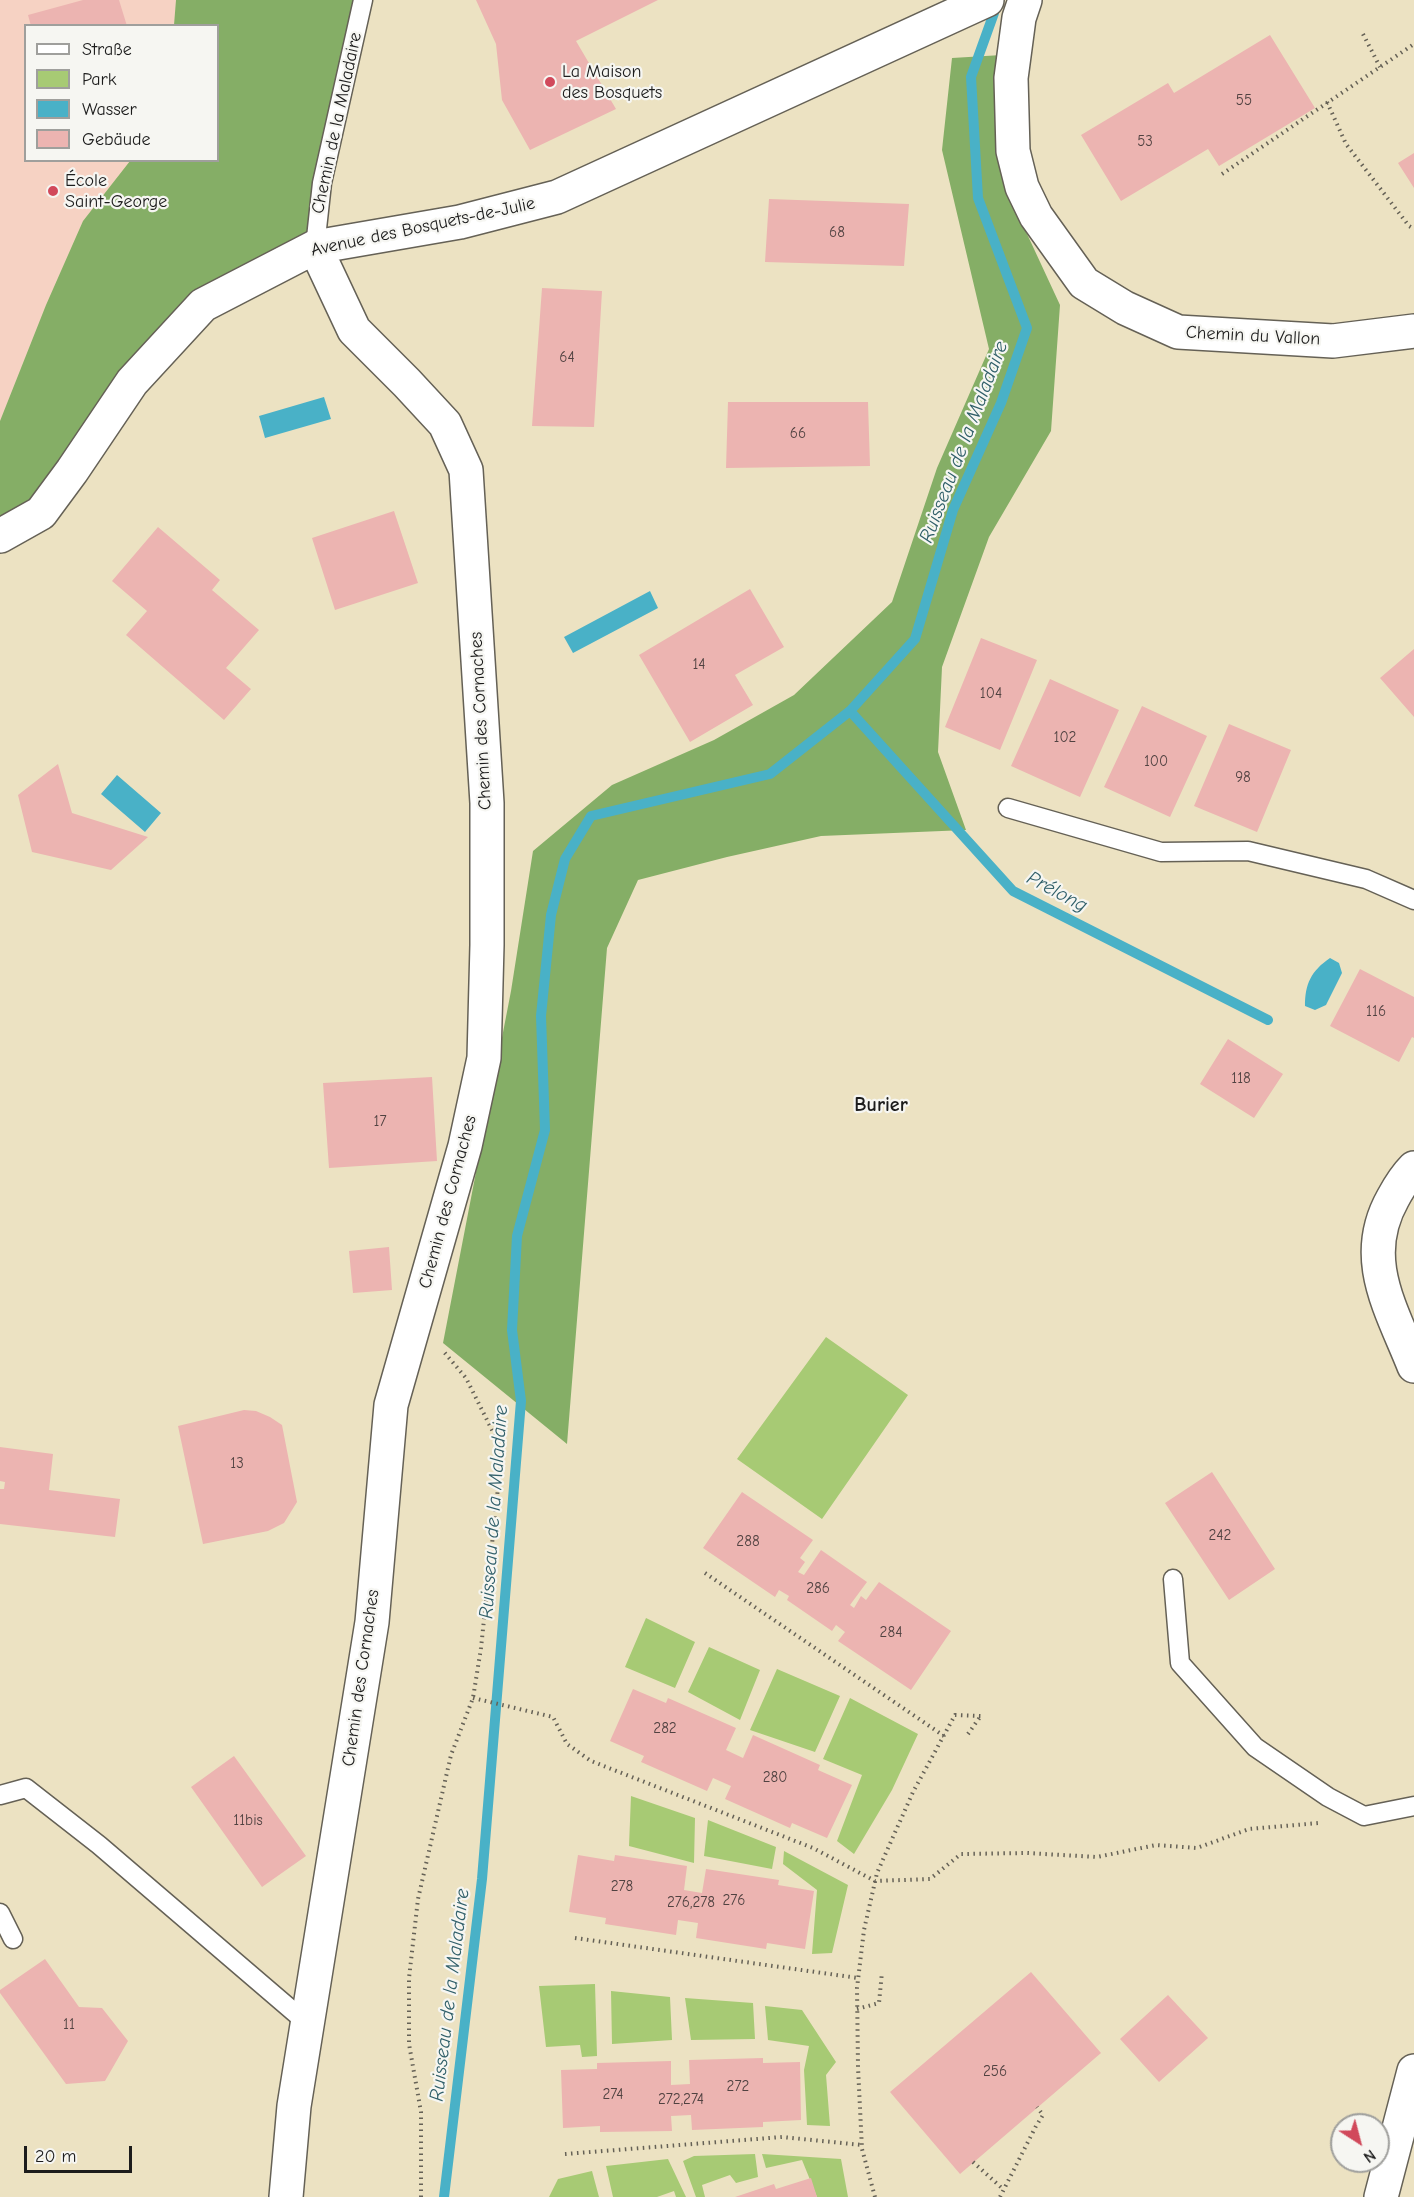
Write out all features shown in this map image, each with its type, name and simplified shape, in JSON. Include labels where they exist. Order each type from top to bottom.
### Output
[{"type":"street","name":"Chemin du Vallon","points":[[1025,0],[1019,18],[1011,78],[1013,151],[1022,187],[1036,216],[1084,283],[1125,308],[1178,332],[1333,341],[1414,331]]},
{"type":"street","name":"Avenue des Bosquets-de-Julie","points":[[0,536],[40,513],[72,471],[132,382],[203,305],[315,247],[460,222],[558,197],[974,6]]},
{"type":"street","name":"Chemin des Cornaches","points":[[286,2197],[294,2106],[372,1622],[391,1405],[465,1146],[484,1058],[487,945],[487,803],[466,470],[445,424],[354,330],[315,247]]},
{"type":"street","points":[[1414,1168],[1404,1178],[1379,1228],[1377,1255],[1380,1282],[1414,1366]]},
{"type":"street","points":[[1382,2197],[1414,2071]]},
{"type":"lane","name":"Chemin de la Maladaire","points":[[315,247],[322,183],[363,0]]},
{"type":"lane","points":[[1008,808],[1161,852],[1248,851],[1366,879],[1414,900]]},
{"type":"lane","points":[[1173,1579],[1180,1663],[1255,1747],[1328,1797],[1364,1816],[1414,1806]]},
{"type":"lane","points":[[0,1795],[26,1788],[99,1845],[308,2024]]},
{"type":"lane","points":[[0,1913],[13,1939]]},
{"type":"path","points":[[1363,34],[1380,67]]},
{"type":"path","points":[[1222,174],[1414,44]]},
{"type":"path","points":[[1327,102],[1346,144],[1408,226],[1414,229]]},
{"type":"path","points":[[416,1319],[466,1378],[502,1450],[481,1648],[473,1698],[451,1755],[433,1833],[418,1899],[409,1978],[409,2044],[421,2112],[421,2197]]},
{"type":"path","points":[[705,1573],[944,1736]]},
{"type":"path","points":[[473,1698],[553,1717],[567,1744],[591,1761],[813,1848],[875,1881],[930,1879],[961,1854],[1097,1857],[1156,1845],[1197,1848],[1249,1829],[1309,1825],[1364,1816]]},
{"type":"path","points":[[875,2197],[862,2145],[857,2009],[864,1930],[875,1881],[913,1792],[955,1715],[981,1716],[968,1734]]},
{"type":"path","points":[[575,1938],[858,1978]]},
{"type":"path","points":[[857,2009],[879,2003],[882,1972]]},
{"type":"path","points":[[1000,2197],[1036,2126],[1044,2115],[1038,2107]]},
{"type":"path","points":[[565,2154],[782,2137],[862,2145]]},
{"type":"path","points":[[973,2162],[1004,2190]]},
{"type":"shaded area","name":"École Saint-George","points":[[0,0],[176,0],[174,24],[24,24],[24,162],[129,162],[83,221],[46,305],[0,421]]},
{"type":"green space","points":[[176,0],[363,0],[315,247],[203,305],[0,536],[0,421],[46,305],[83,221],[129,162],[219,162],[219,24],[174,24]]},
{"type":"green space","points":[[1002,55],[1015,208],[1060,305],[1051,431],[989,537],[942,667],[938,752],[966,830],[821,836],[638,880],[607,948],[567,1444],[443,1343],[511,991],[533,851],[612,785],[714,740],[794,695],[892,602],[937,468],[989,349],[942,150],[952,58]]},
{"type":"green space","points":[[826,1337],[908,1395],[822,1519],[737,1459]]},
{"type":"green space","points":[[646,1618],[695,1642],[675,1688],[625,1667]]},
{"type":"green space","points":[[709,1647],[760,1670],[740,1720],[688,1692]]},
{"type":"green space","points":[[777,1669],[840,1696],[815,1752],[750,1730]]},
{"type":"green space","points":[[850,1698],[918,1734],[892,1790],[854,1854],[837,1841],[862,1775],[823,1759]]},
{"type":"green space","points":[[631,1796],[695,1818],[694,1863],[629,1846]]},
{"type":"green space","points":[[708,1820],[776,1847],[772,1869],[704,1856]]},
{"type":"green space","points":[[784,1851],[848,1885],[832,1953],[812,1954],[817,1890],[783,1864]]},
{"type":"green space","points":[[595,1984],[597,2056],[582,2057],[580,2045],[546,2047],[539,1986]]},
{"type":"green space","points":[[611,1991],[670,1997],[672,2040],[612,2044]]},
{"type":"green space","points":[[685,1998],[753,2003],[755,2039],[691,2040]]},
{"type":"green space","points":[[765,2006],[802,2010],[836,2062],[826,2075],[830,2126],[807,2125],[804,2070],[809,2046],[768,2040]]},
{"type":"green space","points":[[755,2154],[758,2177],[736,2183],[730,2175],[702,2185],[705,2197],[696,2197],[683,2161],[694,2156]]},
{"type":"green space","points":[[762,2154],[841,2159],[848,2197],[817,2197],[802,2160],[766,2168]]},
{"type":"green space","points":[[668,2159],[686,2197],[676,2197],[674,2191],[657,2197],[613,2197],[606,2166]]},
{"type":"green space","points":[[592,2171],[599,2197],[549,2197],[558,2179]]},
{"type":"water","points":[[324,397],[331,419],[265,438],[259,416]]},
{"type":"water","points":[[650,591],[658,608],[573,653],[564,637]]},
{"type":"water","points":[[117,775],[161,813],[145,832],[101,794]]},
{"type":"water","points":[[1330,958],[1339,963],[1342,973],[1326,1005],[1315,1010],[1305,1006],[1310,979]]},
{"type":"building","points":[[83,0],[119,0],[126,24],[30,24],[28,15]]},
{"type":"building","name":"La Maison des Bosquets","points":[[476,0],[658,0],[576,41],[616,109],[530,150],[502,100],[496,44]]},
{"type":"building","points":[[1270,35],[1315,108],[1219,166],[1208,149],[1121,201],[1081,135],[1168,83],[1174,93]]},
{"type":"building","points":[[1414,153],[1414,188],[1398,163]]},
{"type":"building","points":[[769,199],[909,204],[904,266],[765,262]]},
{"type":"building","points":[[542,288],[602,291],[594,427],[532,426]]},
{"type":"building","points":[[728,402],[868,402],[870,466],[726,468]]},
{"type":"building","points":[[394,511],[418,583],[335,610],[312,538]]},
{"type":"building","points":[[158,527],[220,580],[212,590],[259,630],[226,668],[251,689],[224,720],[126,635],[147,611],[112,581]]},
{"type":"building","points":[[750,589],[784,647],[735,675],[753,705],[690,742],[639,655]]},
{"type":"building","points":[[981,638],[1037,660],[1000,750],[945,727]]},
{"type":"building","points":[[1414,649],[1414,717],[1380,678]]},
{"type":"building","points":[[1050,679],[1119,710],[1080,797],[1011,766]]},
{"type":"building","points":[[1142,706],[1207,736],[1170,817],[1104,787]]},
{"type":"building","points":[[1229,724],[1291,750],[1257,832],[1194,806]]},
{"type":"building","points":[[58,764],[72,813],[148,837],[111,870],[32,852],[18,795]]},
{"type":"building","points":[[1360,969],[1414,997],[1414,1038],[1412,1037],[1399,1062],[1330,1026]]},
{"type":"building","points":[[1228,1039],[1283,1074],[1254,1118],[1200,1084]]},
{"type":"building","points":[[432,1077],[437,1161],[329,1168],[323,1083]]},
{"type":"building","points":[[389,1247],[392,1290],[353,1293],[349,1251]]},
{"type":"building","points":[[244,1410],[256,1411],[282,1425],[297,1502],[284,1523],[268,1531],[203,1544],[178,1426]]},
{"type":"building","points":[[0,1447],[53,1454],[49,1490],[120,1499],[115,1537],[0,1524],[0,1489],[4,1489],[5,1482],[0,1481]]},
{"type":"building","points":[[1212,1472],[1275,1569],[1229,1600],[1165,1503]]},
{"type":"building","points":[[742,1492],[813,1540],[800,1558],[805,1562],[798,1572],[804,1575],[821,1550],[867,1582],[850,1605],[854,1608],[861,1596],[866,1600],[879,1582],[951,1631],[911,1690],[838,1641],[845,1632],[836,1625],[832,1631],[787,1600],[789,1596],[779,1590],[775,1597],[703,1548]]},
{"type":"building","points":[[633,1689],[666,1703],[668,1698],[736,1728],[726,1750],[743,1758],[753,1735],[820,1765],[818,1770],[852,1785],[827,1838],[792,1823],[790,1828],[725,1799],[731,1786],[713,1778],[707,1791],[641,1762],[644,1756],[610,1741]]},
{"type":"building","points":[[234,1756],[306,1856],[262,1887],[191,1787]]},
{"type":"building","points":[[578,1855],[614,1861],[615,1855],[687,1866],[684,1890],[702,1893],[706,1869],[779,1880],[778,1885],[814,1891],[805,1949],[767,1943],[766,1949],[696,1938],[698,1923],[678,1920],[676,1935],[605,1924],[606,1918],[569,1912]]},
{"type":"building","points":[[45,1959],[79,2007],[102,2008],[128,2041],[105,2081],[66,2084],[0,1993],[0,1990]]},
{"type":"building","points":[[1031,1972],[1101,2053],[960,2174],[890,2092]]},
{"type":"building","points":[[1168,1995],[1208,2038],[1159,2082],[1120,2039]]},
{"type":"building","points":[[763,2058],[763,2063],[800,2062],[801,2120],[763,2122],[763,2127],[692,2130],[691,2115],[671,2116],[672,2131],[600,2132],[600,2126],[563,2128],[561,2070],[597,2069],[597,2063],[671,2061],[671,2085],[690,2084],[689,2060]]},
{"type":"building","points":[[811,2178],[817,2197],[735,2197],[774,2184],[776,2189]]},
{"type":"waterway","name":"Ruisseau de la Maladaire","points":[[444,2197],[482,1879],[521,1401],[512,1330],[517,1236],[545,1130],[541,1016],[551,915],[565,859],[591,816],[770,774],[850,711],[915,639],[953,510],[1001,403],[1027,328],[978,198],[971,77],[994,13],[993,3]]},
{"type":"waterway","name":"Prélong","points":[[850,711],[1013,891],[1268,1020]]},
{"type":"place","name":"La Maison des Bosquets","points":[[550,82]]},
{"type":"place","name":"École Saint-George","points":[[53,191]]},
{"type":"district","name":"Burier","points":[[881,1105]]}]
